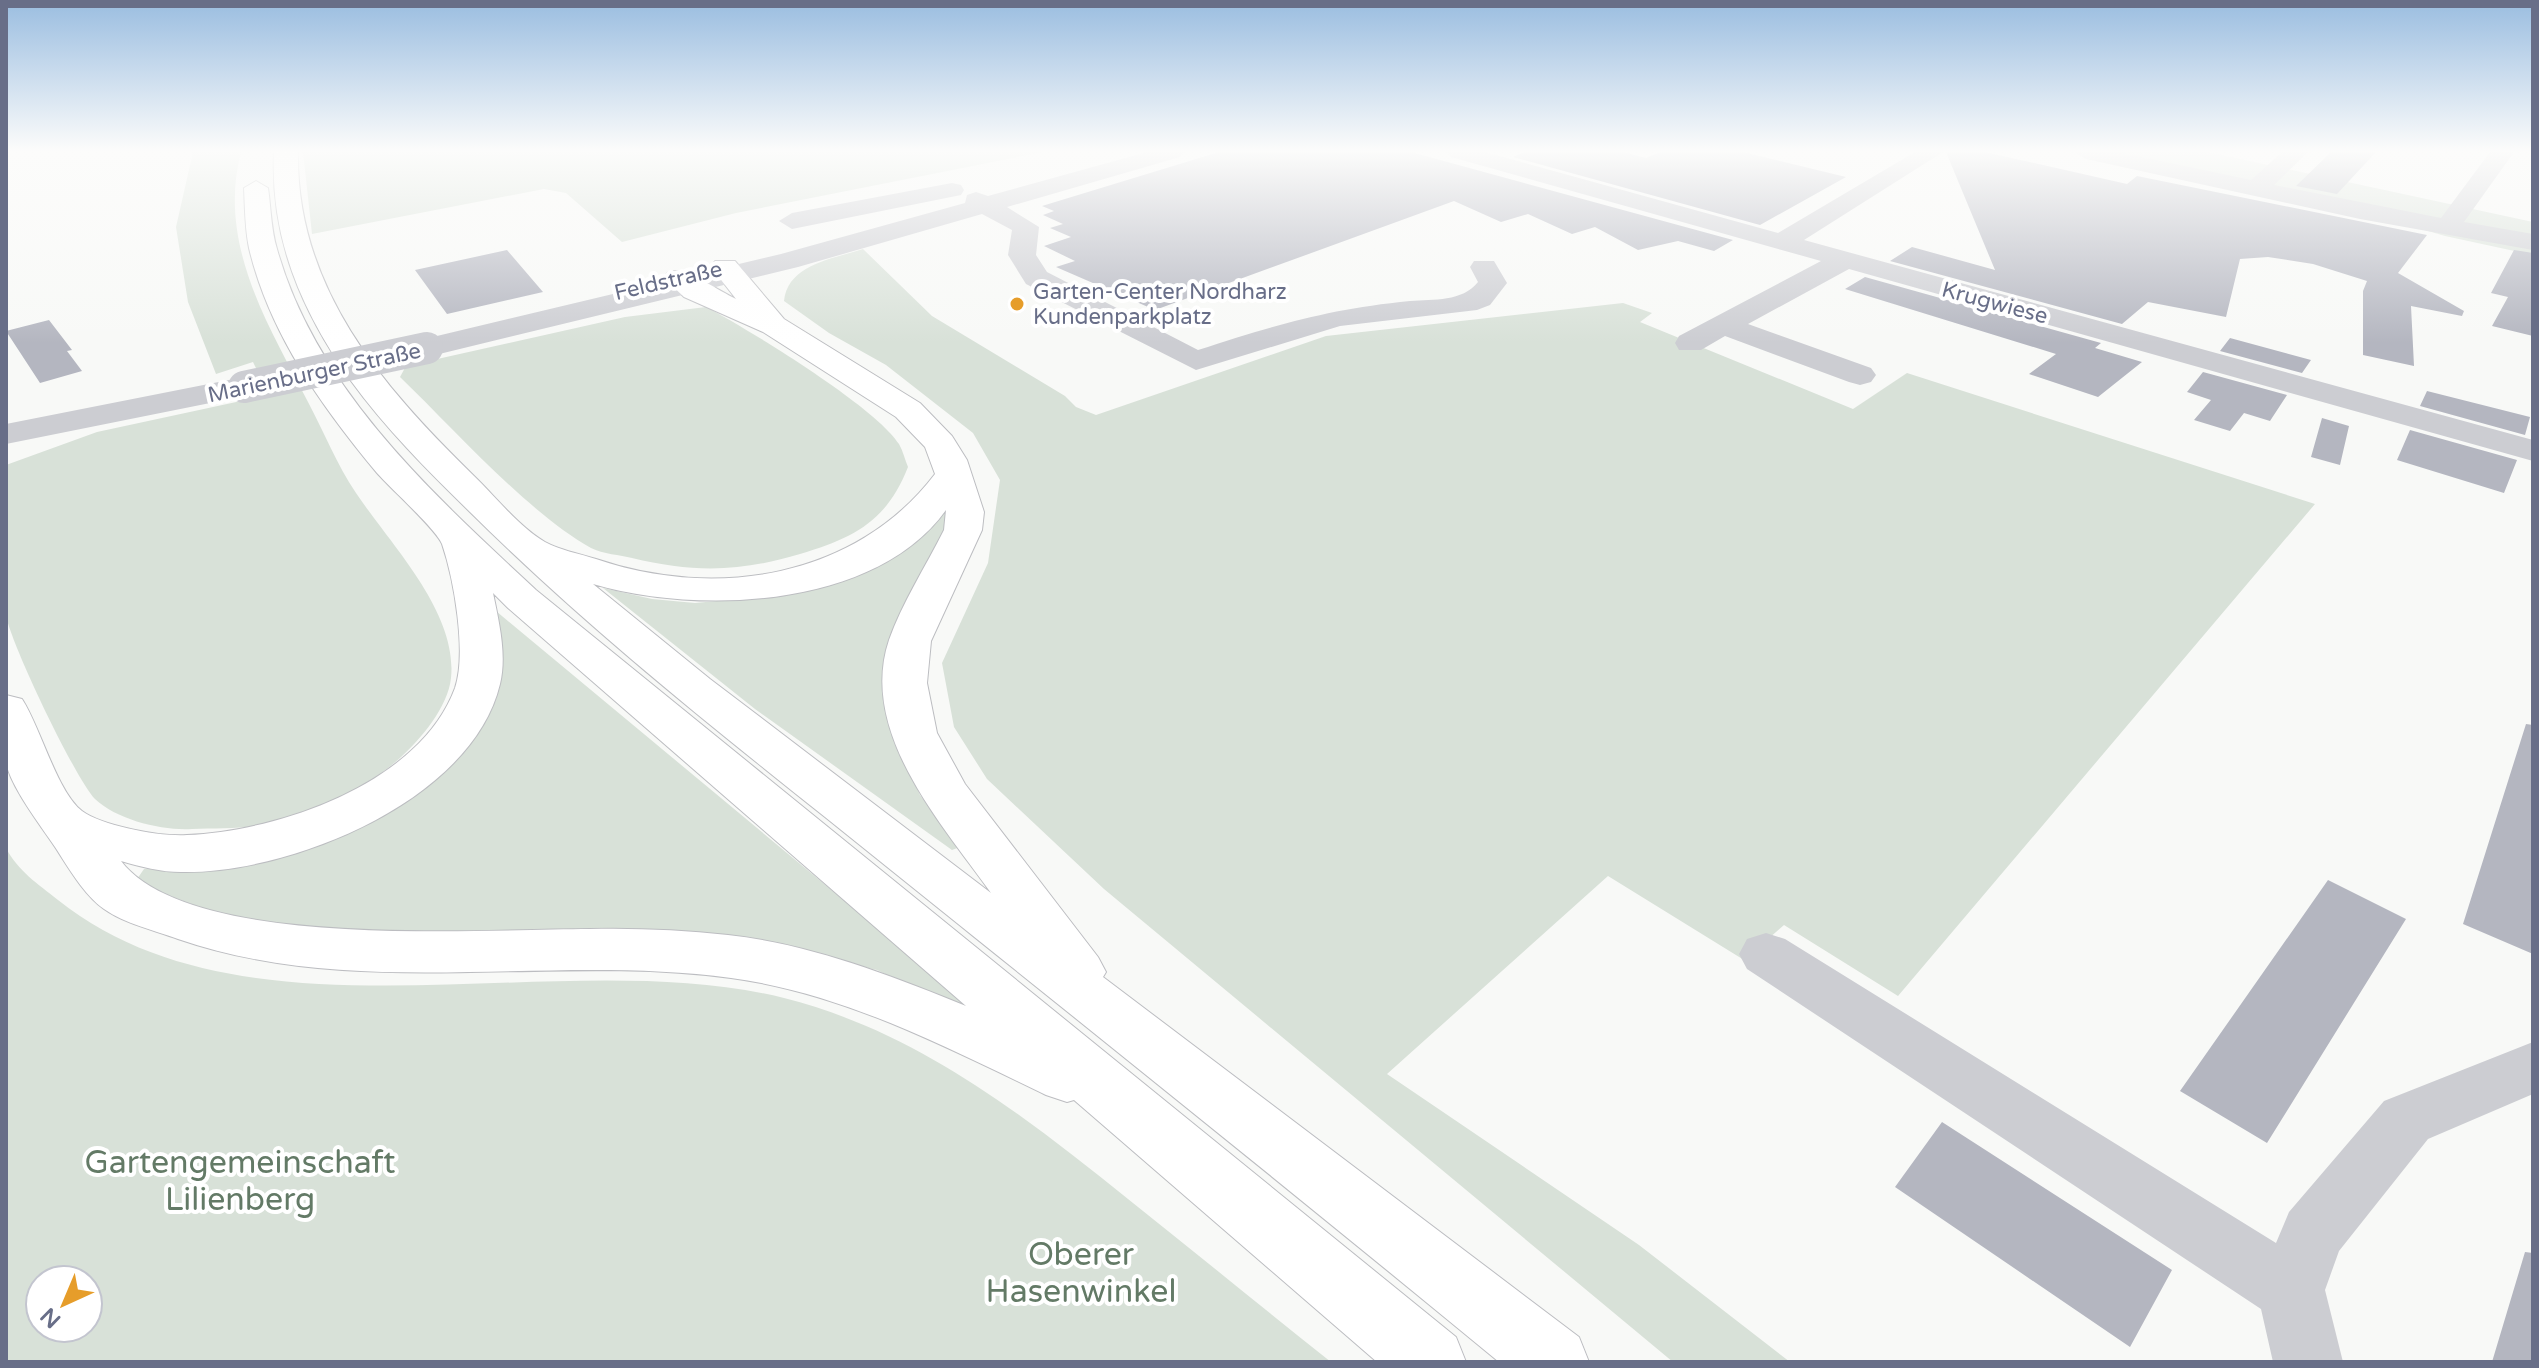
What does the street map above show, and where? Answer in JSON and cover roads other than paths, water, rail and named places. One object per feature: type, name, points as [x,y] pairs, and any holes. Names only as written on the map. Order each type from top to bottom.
[{"type":"highway","points":[[257,216],[265,260],[302,342],[331,392],[361,432],[460,541],[522,599],[1004,1004],[1109,1097],[1431,1362]]},
{"type":"highway","points":[[287,216],[308,281],[352,360],[397,417],[523,545],[775,753],[1347,1197],[1554,1362]]},
{"type":"highway","points":[[729,271],[774,326]]},
{"type":"highway","points":[[682,282],[774,326],[908,410],[940,443],[965,512],[963,530],[910,641],[905,683],[914,733],[946,793],[1107,1013]]},
{"type":"highway","points":[[523,545],[622,580],[660,588],[714,592],[774,585],[826,571],[886,543],[927,511],[952,476]]},
{"type":"highway","points":[[59,820],[122,846],[183,854],[249,848],[305,832],[367,803],[416,772],[454,733],[478,686],[476,624],[460,541]]},
{"type":"highway","points":[[6,709],[33,777],[59,820],[120,894],[196,927],[276,943],[366,950],[619,948],[732,957],[826,976],[934,1015],[1109,1097]]},
{"type":"street","points":[[792,221],[818,216]]},
{"type":"street","name":"Feldstraße","points":[[423,343],[729,271],[935,216]]},
{"type":"street","points":[[1008,216],[1026,227],[1022,255],[1036,278],[1196,361],[1304,325],[1340,317],[1467,304],[1489,291],[1493,283],[1484,267]]},
{"type":"street","name":"Krugwiese","points":[[1684,216],[2533,451]]},
{"type":"street","points":[[1780,243],[1825,216]]},
{"type":"street","points":[[2401,216],[2533,242]]},
{"type":"street","points":[[2449,225],[2456,216]]},
{"type":"street","points":[[1690,343],[1843,261]]},
{"type":"street","name":"Feldstraße","points":[[621,302],[682,282]]},
{"type":"street","name":"Marienburger Straße","points":[[6,434],[621,302]]},
{"type":"street","points":[[1723,325],[1860,375]]},
{"type":"street","name":"Marienburger Straße","points":[[6,421],[241,382]]},
{"type":"street","points":[[1766,954],[2291,1290]]},
{"type":"street","points":[[2308,1362],[2291,1290],[2312,1234],[2406,1120],[2533,1067]]},
{"type":"place","name":"Garten-Center Nordharz Kundenparkplatz","points":[[1017,304]]},
{"type":"park label","name":"Gartengemeinschaft Lilienberg","points":[[240,1180]]},
{"type":"park label","name":"Oberer Hasenwinkel","points":[[1081,1272]]}]
